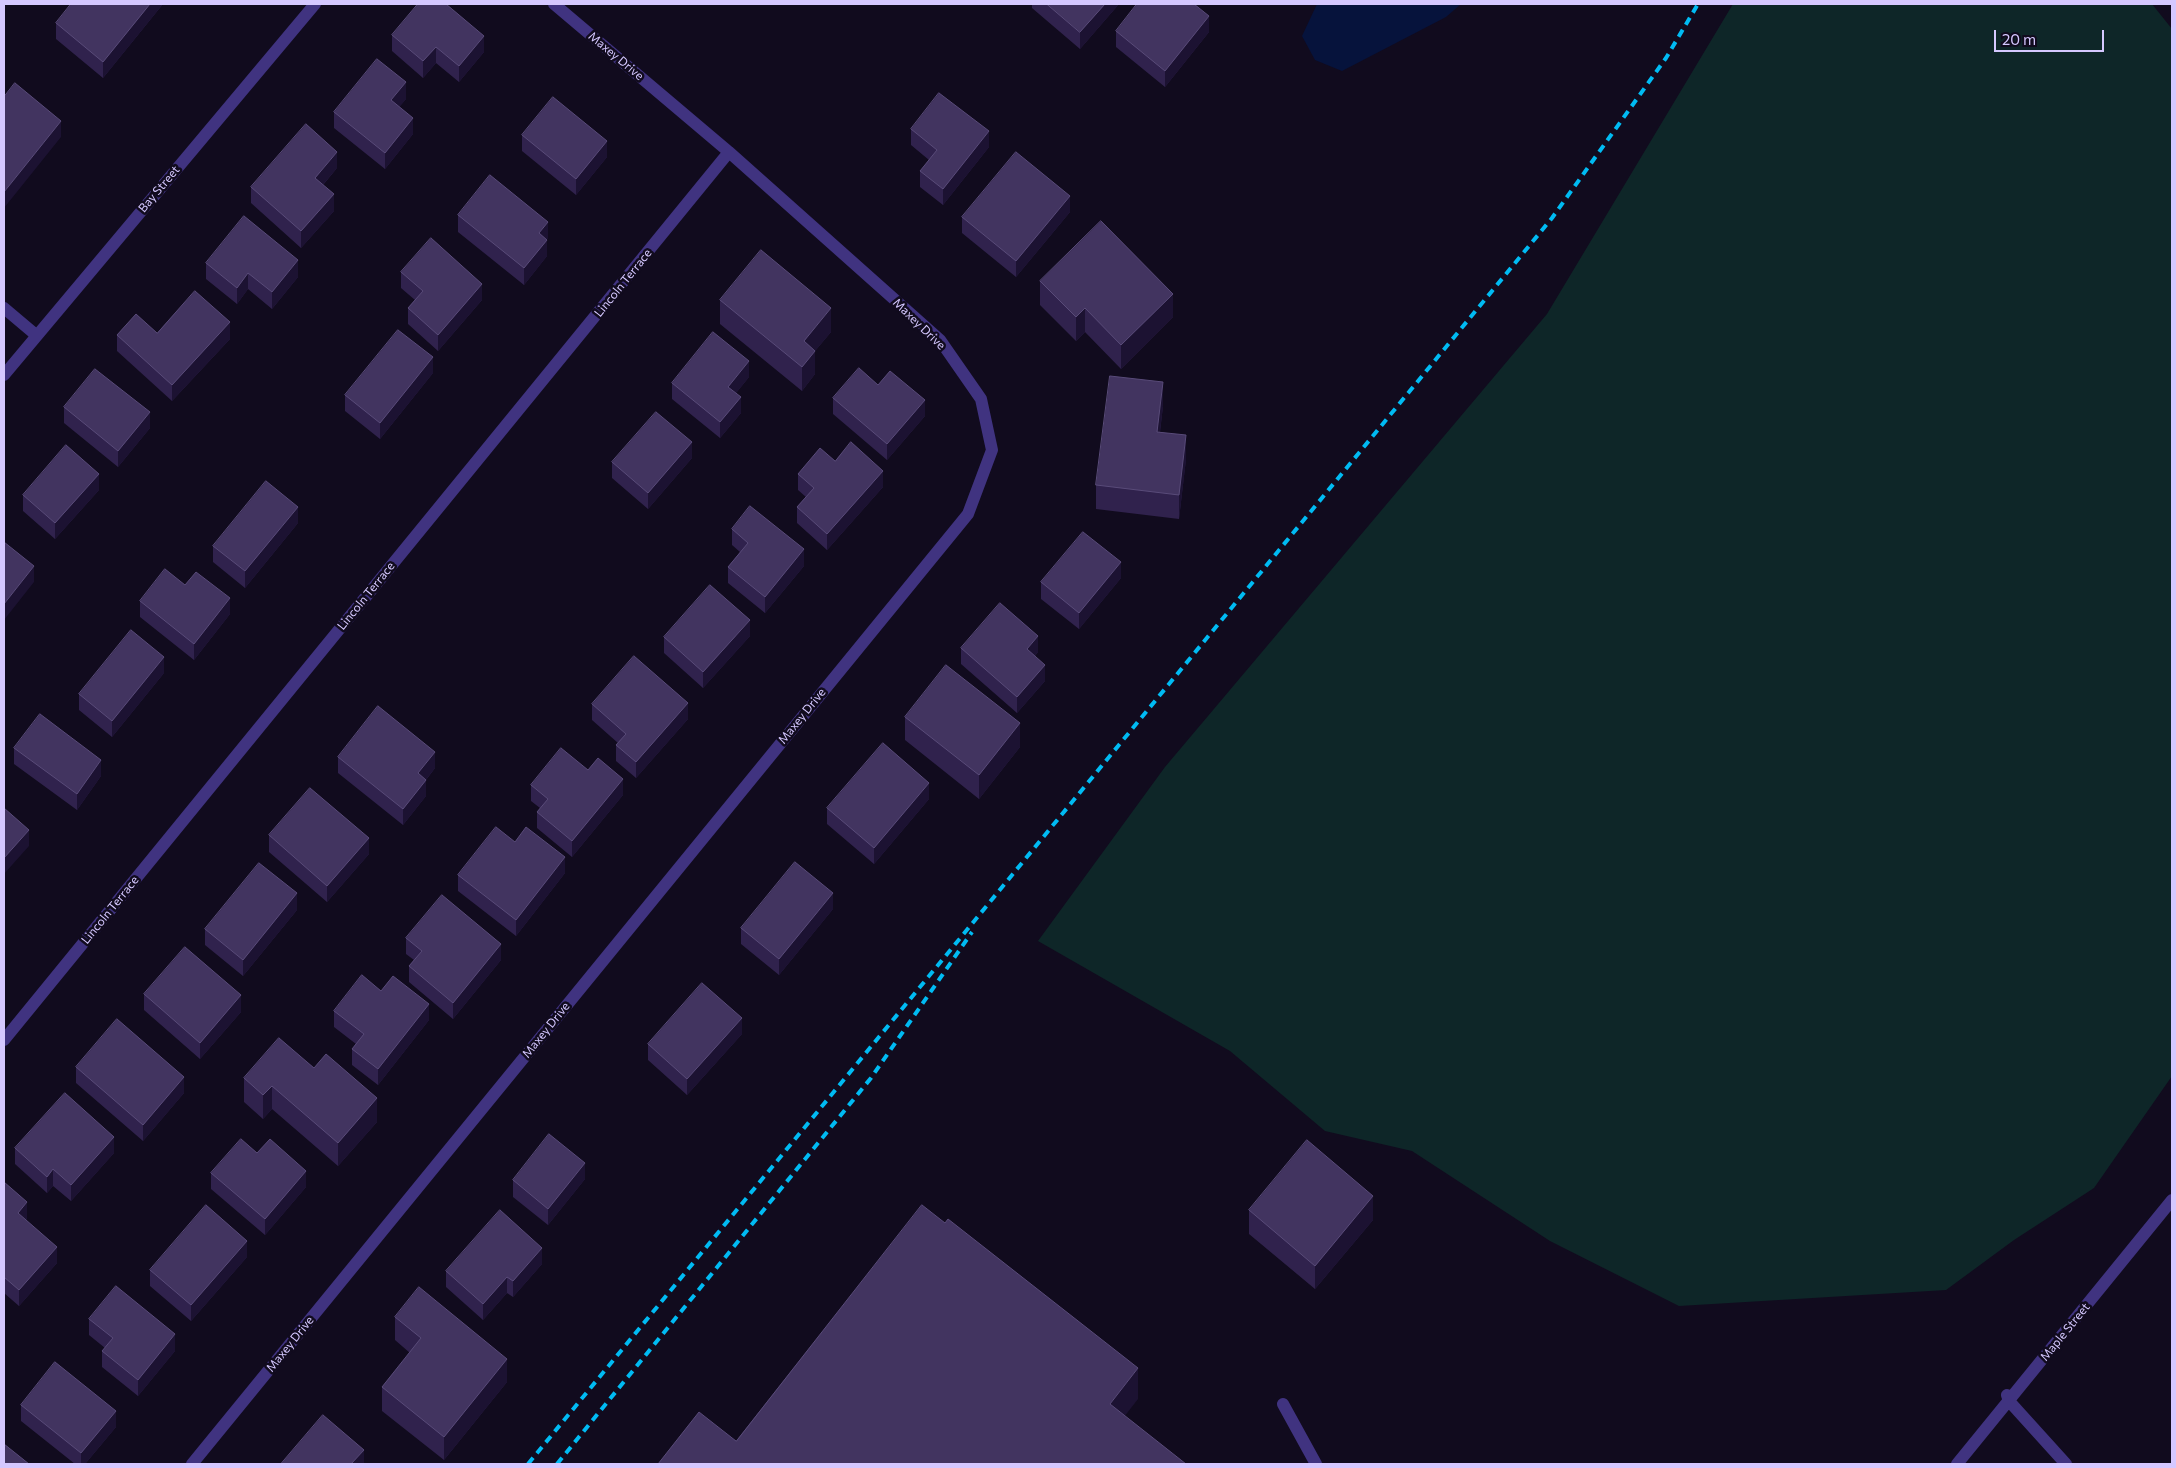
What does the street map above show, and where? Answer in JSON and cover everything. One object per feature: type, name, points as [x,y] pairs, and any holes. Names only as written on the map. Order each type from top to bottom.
[{"type":"street","name":"Bay Street","points":[[4,375],[315,4]]},
{"type":"street","name":"Maxey Drive","points":[[192,1464],[968,514],[992,450],[981,399],[940,340],[729,152],[554,4]]},
{"type":"street","name":"Lincoln Terrace","points":[[4,1040],[729,152]]},
{"type":"street","points":[[4,308],[36,336]]},
{"type":"street","name":"Maple Street","points":[[1958,1464],[2008,1398],[2172,1200]]},
{"type":"street","points":[[2008,1398],[2066,1464]]},
{"type":"street","points":[[1284,1404],[1316,1464]]},
{"type":"green space","points":[[1733,4],[2152,4],[2172,29],[2172,1076],[2094,1188],[2014,1240],[1946,1290],[1679,1306],[1550,1241],[1412,1151],[1325,1131],[1230,1051],[1038,941],[1165,767],[1547,314]]},
{"type":"water","points":[[1317,4],[1461,4],[1446,17],[1342,71],[1315,60],[1302,36]]},
{"type":"building","points":[[71,4],[150,4],[103,62],[56,23]]},
{"type":"building","points":[[418,4],[446,4],[484,36],[459,66],[436,47],[423,61],[392,35]]},
{"type":"building","points":[[1047,4],[1105,4],[1080,32]]},
{"type":"building","points":[[1137,4],[1194,4],[1209,16],[1165,71],[1116,31]]},
{"type":"building","points":[[377,59],[406,82],[391,100],[413,118],[385,153],[334,112]]},
{"type":"building","points":[[15,83],[61,121],[4,192],[4,97]]},
{"type":"building","points":[[939,93],[989,131],[943,189],[920,171],[937,150],[911,129]]},
{"type":"building","points":[[553,97],[607,141],[576,179],[522,135]]},
{"type":"building","points":[[306,124],[337,152],[315,178],[334,194],[301,231],[251,187]]},
{"type":"building","points":[[1016,152],[1070,196],[1016,261],[962,217]]},
{"type":"building","points":[[490,175],[548,222],[539,233],[547,240],[524,268],[458,215]]},
{"type":"building","points":[[244,216],[298,260],[272,292],[248,273],[237,288],[206,263]]},
{"type":"building","points":[[1101,221],[1173,294],[1121,345],[1085,308],[1076,317],[1040,281]]},
{"type":"building","points":[[431,238],[482,284],[438,335],[408,308],[423,291],[401,272]]},
{"type":"building","points":[[761,250],[831,308],[804,341],[815,351],[802,367],[720,300]]},
{"type":"building","points":[[195,291],[230,322],[172,385],[117,335],[136,314],[157,333]]},
{"type":"building","points":[[398,330],[433,357],[380,423],[345,395]]},
{"type":"building","points":[[713,332],[749,361],[728,387],[741,397],[720,422],[672,383]]},
{"type":"building","points":[[859,368],[878,385],[890,371],[925,400],[887,444],[833,398]]},
{"type":"building","points":[[95,369],[150,412],[118,451],[64,407]]},
{"type":"building","points":[[1110,376],[1163,382],[1157,432],[1186,435],[1179,495],[1096,485]]},
{"type":"building","points":[[656,412],[692,442],[648,493],[612,462]]},
{"type":"building","points":[[851,442],[883,471],[827,534],[797,507],[814,488],[798,474],[820,448],[835,461]]},
{"type":"building","points":[[66,445],[99,474],[55,523],[23,495]]},
{"type":"building","points":[[266,481],[298,507],[245,571],[213,546]]},
{"type":"building","points":[[750,506],[804,549],[765,597],[728,567],[748,543],[732,529]]},
{"type":"building","points":[[1083,532],[1121,562],[1079,613],[1041,582]]},
{"type":"building","points":[[4,542],[34,566],[4,604]]},
{"type":"building","points":[[165,569],[185,585],[196,572],[230,598],[194,644],[140,601]]},
{"type":"building","points":[[710,585],[750,620],[703,672],[664,637]]},
{"type":"building","points":[[1000,603],[1038,636],[1027,649],[1045,665],[1017,697],[961,648]]},
{"type":"building","points":[[131,630],[164,657],[112,721],[79,694]]},
{"type":"building","points":[[634,656],[688,703],[636,762],[616,745],[626,734],[592,704]]},
{"type":"building","points":[[946,665],[1020,723],[979,775],[905,717]]},
{"type":"building","points":[[378,706],[435,752],[418,773],[426,780],[403,809],[338,757]]},
{"type":"building","points":[[40,714],[101,760],[77,794],[14,748]]},
{"type":"building","points":[[883,743],[929,783],[874,848],[827,808]]},
{"type":"building","points":[[561,748],[588,770],[598,758],[623,779],[572,841],[537,812],[548,799],[531,785]]},
{"type":"building","points":[[310,788],[369,838],[327,886],[269,835]]},
{"type":"building","points":[[4,808],[29,830],[4,858]]},
{"type":"building","points":[[496,827],[515,842],[526,827],[565,857],[516,920],[458,875]]},
{"type":"building","points":[[795,862],[833,893],[779,959],[741,928]]},
{"type":"building","points":[[259,863],[297,893],[243,960],[205,929]]},
{"type":"building","points":[[442,895],[501,944],[453,1003],[409,966],[422,951],[406,938]]},
{"type":"building","points":[[185,947],[241,995],[200,1043],[144,994]]},
{"type":"building","points":[[362,975],[381,991],[393,976],[429,1004],[378,1069],[352,1049],[364,1034],[334,1011]]},
{"type":"building","points":[[702,983],[742,1018],[687,1079],[648,1044]]},
{"type":"building","points":[[117,1019],[184,1077],[143,1125],[76,1067]]},
{"type":"building","points":[[279,1038],[314,1068],[326,1054],[377,1098],[338,1143],[272,1086],[263,1095],[244,1078]]},
{"type":"building","points":[[65,1093],[114,1137],[71,1185],[53,1169],[47,1177],[15,1148]]},
{"type":"building","points":[[549,1134],[585,1163],[548,1209],[513,1180]]},
{"type":"building","points":[[241,1139],[257,1153],[270,1139],[306,1171],[265,1219],[211,1173]]},
{"type":"building","points":[[1307,1140],[1373,1196],[1315,1266],[1249,1210]]},
{"type":"building","points":[[4,1182],[27,1202],[18,1213],[57,1247],[19,1290],[4,1277]]},
{"type":"building","points":[[206,1205],[247,1241],[191,1305],[150,1270]]},
{"type":"building","points":[[922,1205],[945,1223],[948,1219],[1138,1368],[1110,1404],[1186,1464],[658,1464],[699,1412],[736,1441]]},
{"type":"building","points":[[500,1210],[542,1248],[513,1281],[507,1277],[483,1304],[446,1271]]},
{"type":"building","points":[[116,1286],[175,1334],[138,1380],[102,1351],[113,1338],[89,1319]]},
{"type":"building","points":[[419,1287],[507,1359],[444,1437],[382,1387],[421,1338],[395,1317]]},
{"type":"building","points":[[55,1362],[116,1411],[81,1453],[21,1405]]},
{"type":"building","points":[[323,1415],[364,1450],[351,1464],[281,1464]]},
{"type":"building","points":[[4,1444],[29,1464],[4,1464]]},
{"type":"railway","points":[[528,1464],[1552,218],[1666,58],[1698,4]]},
{"type":"railway","points":[[557,1464],[871,1078],[972,932]]}]
